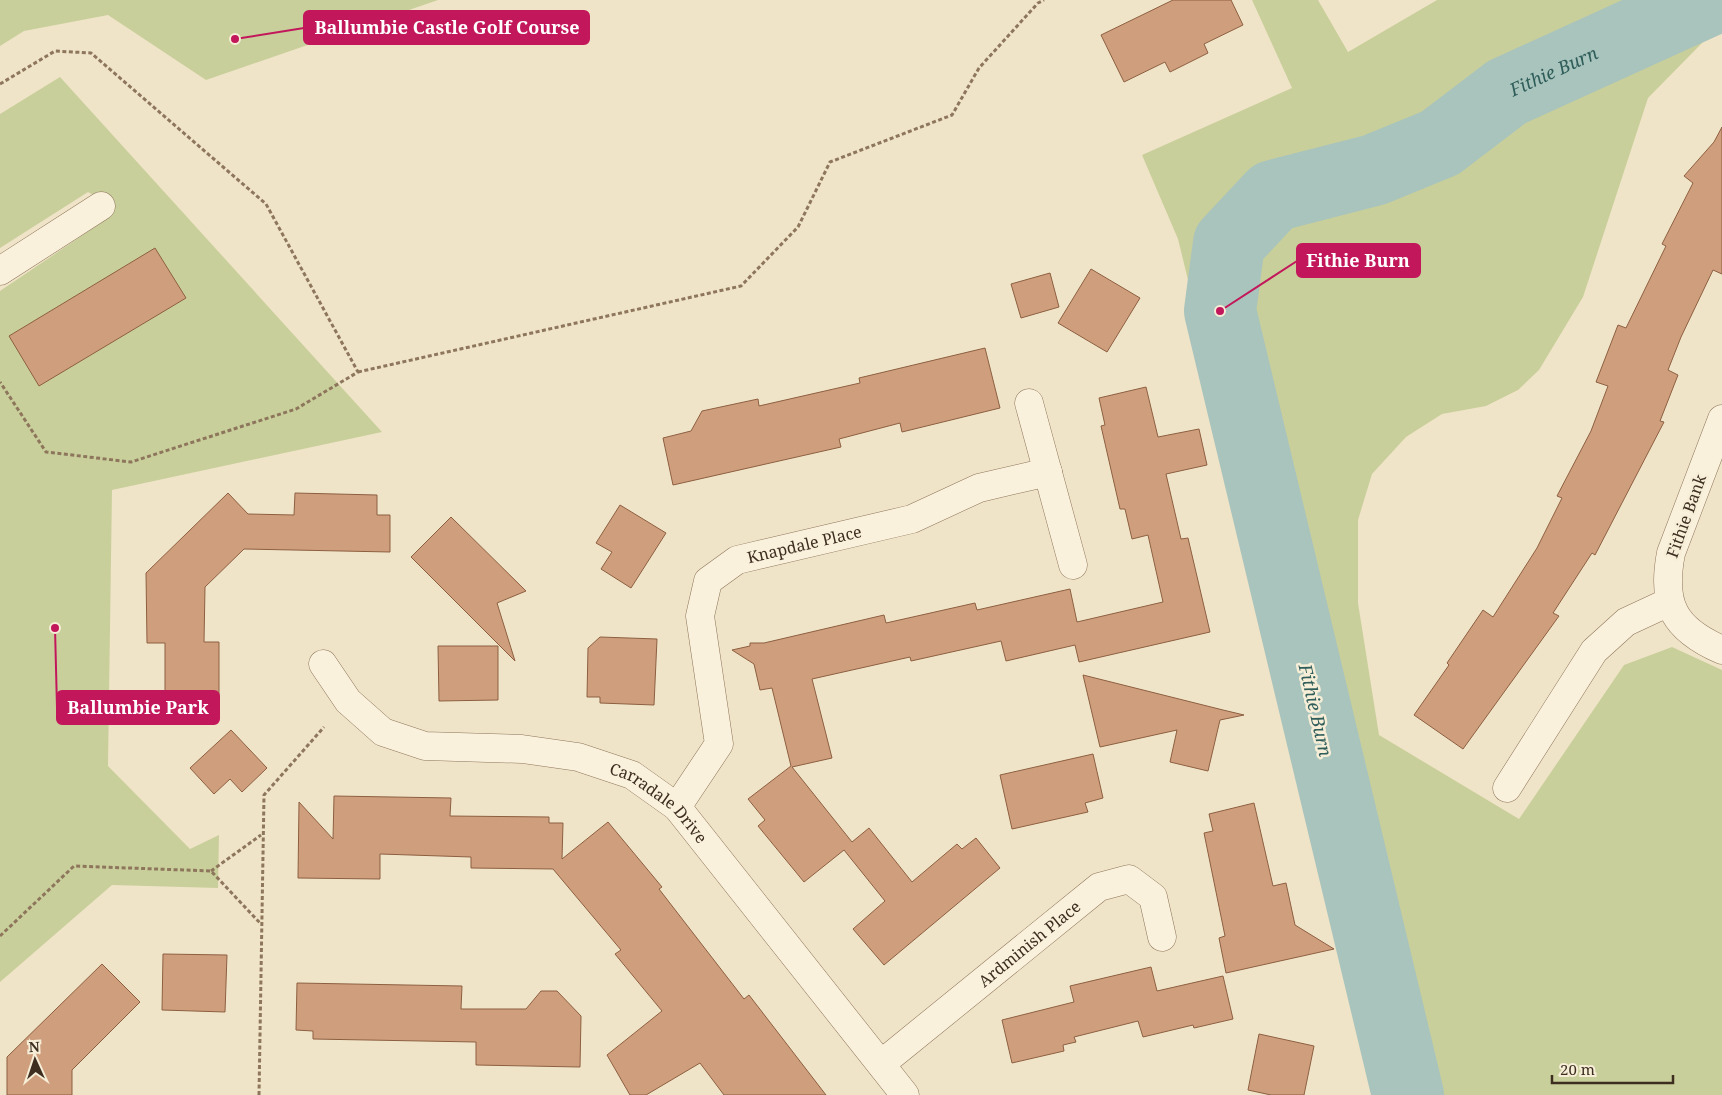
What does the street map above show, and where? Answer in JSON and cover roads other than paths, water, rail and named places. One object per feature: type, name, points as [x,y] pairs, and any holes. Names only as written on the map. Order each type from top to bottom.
[{"type":"street","points":[[0,271],[101,206]]},
{"type":"street","points":[[1029,402],[1073,565]]},
{"type":"street","name":"Fithie Bank","points":[[1722,419],[1670,553],[1666,576],[1669,602],[1681,624],[1700,640],[1722,650]]},
{"type":"street","name":"Knapdale Place","points":[[677,807],[719,744],[700,616],[708,581],[737,560],[912,519],[978,488],[1048,472]]},
{"type":"street","points":[[1508,788],[1594,651],[1626,622],[1669,602]]},
{"type":"street","name":"Carradale Drive","points":[[323,664],[348,701],[384,732],[425,746],[522,749],[578,757],[632,775],[677,807],[905,1095]]},
{"type":"street","name":"Ardminish Place","points":[[881,1064],[1099,887],[1129,879],[1153,897],[1162,936]]},
{"type":"waterway","name":"Fithie Burn","points":[[1408,1095],[1220,311],[1229,243],[1273,196],[1374,170],[1440,143],[1507,92],[1709,0]]},
{"type":"place","name":"Ballumbie Castle Golf Course","points":[[235,39]]},
{"type":"place","name":"Fithie Burn","points":[[1220,311]]},
{"type":"place","name":"Ballumbie Park","points":[[55,628]]}]
